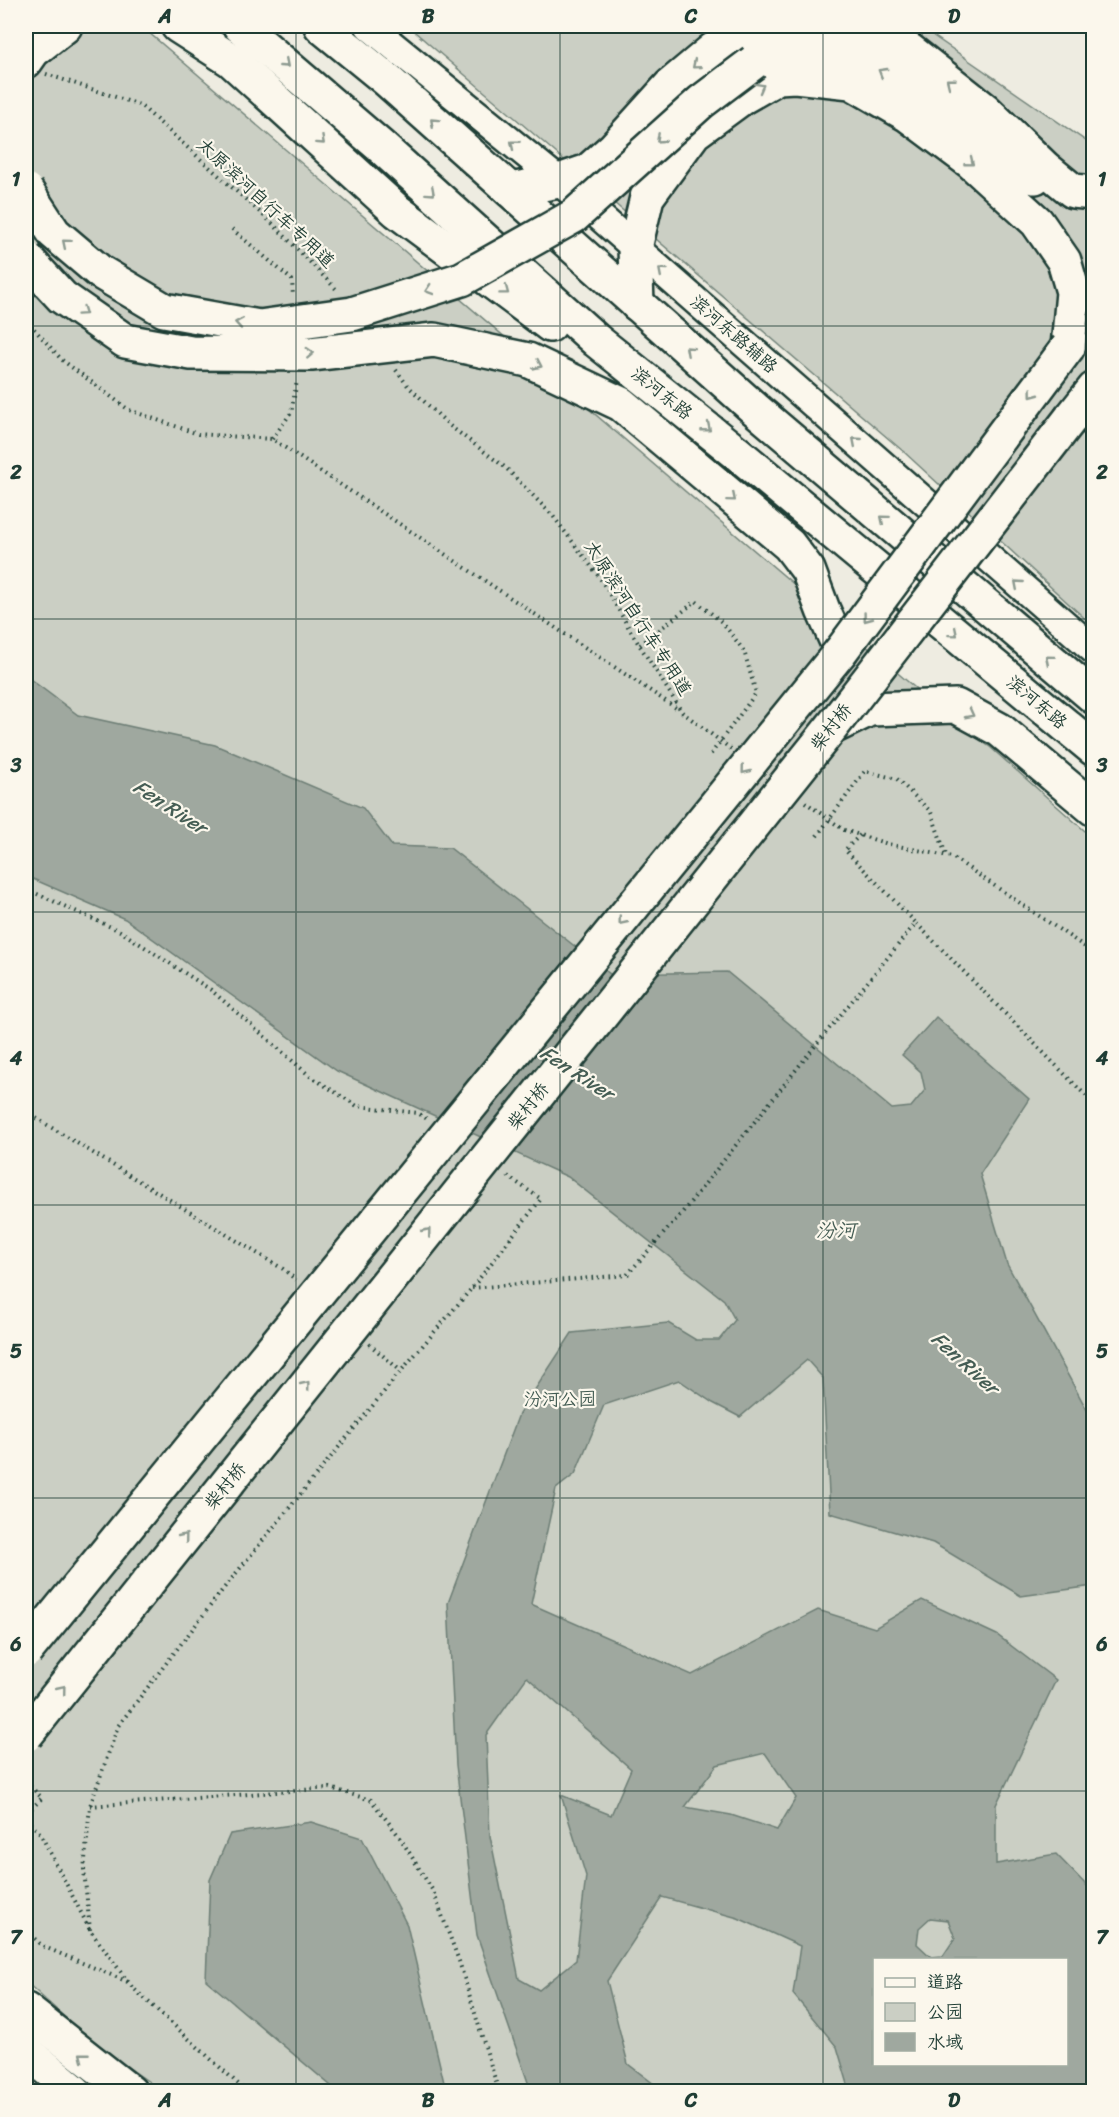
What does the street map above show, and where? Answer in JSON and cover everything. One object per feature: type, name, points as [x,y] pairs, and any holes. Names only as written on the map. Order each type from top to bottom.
[{"type":"main road","points":[[31,66],[33,51],[65,26]]},
{"type":"main road","points":[[178,26],[231,60],[398,211],[550,325],[637,373]]},
{"type":"main road","name":"滨河东路","points":[[240,26],[379,145],[597,341],[737,453],[1094,749]]},
{"type":"main road","points":[[321,26],[387,80],[754,409],[1094,697]]},
{"type":"main road","points":[[510,190],[559,181],[588,171],[614,148],[671,85],[714,49],[760,30],[831,26],[909,50],[985,110],[1045,168],[1083,192]]},
{"type":"main road","points":[[26,189],[54,233],[100,272],[164,310],[259,327],[352,315],[462,279],[574,216],[701,102],[754,62],[776,54],[828,51],[860,58],[892,77],[1026,174],[1083,192]]},
{"type":"main road","points":[[637,304],[635,248],[647,197],[694,133],[743,97],[778,77],[795,76],[851,82],[908,115],[971,162],[1037,222],[1064,261],[1073,292],[1068,347]]},
{"type":"main road","points":[[26,258],[62,297],[125,341],[191,353],[310,354],[434,340],[528,360],[621,404],[789,545],[808,570],[842,651]]},
{"type":"main road","points":[[26,1651],[842,651],[1094,313]]},
{"type":"main road","name":"柴村桥","points":[[26,1735],[1082,415],[1094,389]]},
{"type":"main road","points":[[831,728],[870,709],[956,706],[1000,730],[1094,809]]},
{"type":"main road","points":[[26,2010],[130,2091]]},
{"type":"main road","points":[[26,2051],[75,2091]]},
{"type":"street","name":"滨河东路辅路","points":[[369,26],[559,181],[1094,650]]},
{"type":"path","name":"太原滨河自行车专用道","points":[[31,66],[140,105],[274,225],[341,297]]},
{"type":"path","points":[[26,320],[62,360],[129,410],[198,434],[272,439],[682,712]]},
{"type":"path","name":"太原滨河自行车专用道","points":[[394,368],[408,386],[450,426],[506,468],[553,516],[600,578],[682,712],[733,750]]},
{"type":"path","points":[[640,645],[696,601],[723,623],[744,651],[756,693],[711,754]]},
{"type":"path","points":[[817,836],[865,771],[897,779],[931,812],[946,856]]},
{"type":"path","points":[[798,797],[844,830],[888,844],[952,857],[1094,953]]},
{"type":"path","points":[[860,835],[845,850],[1094,1104]]},
{"type":"path","points":[[26,889],[120,931],[211,990],[310,1076],[357,1106],[418,1113],[427,1120]]},
{"type":"path","points":[[472,1288],[627,1275],[655,1245],[916,923]]},
{"type":"path","points":[[26,1112],[283,1269],[301,1284]]},
{"type":"path","points":[[90,1929],[84,1870],[90,1806],[118,1726],[224,1588],[400,1371],[472,1288],[541,1199],[503,1173]]},
{"type":"path","points":[[364,1340],[400,1371]]},
{"type":"path","points":[[26,1782],[42,1798],[26,1814]]},
{"type":"path","points":[[90,1806],[330,1788],[371,1800],[399,1836],[433,1891],[459,1961],[499,2091]]},
{"type":"path","points":[[26,1819],[40,1833],[90,1929],[128,1982],[247,2091]]},
{"type":"path","points":[[26,1930],[42,1946],[128,1982]]},
{"type":"green space","name":"汾河公园","points":[[26,26],[141,26],[962,728],[990,747],[1093,838],[1093,2091],[162,2091],[92,2042],[26,1982]]},
{"type":"green space","points":[[408,26],[919,26],[1093,146],[1093,626],[904,452]]},
{"type":"water","name":"汾河","points":[[26,676],[78,715],[215,745],[363,808],[392,846],[450,848],[610,974],[727,972],[892,1109],[911,1107],[925,1090],[921,1072],[902,1055],[936,1017],[1029,1099],[980,1174],[1007,1264],[1093,1421],[1093,1586],[1021,1596],[933,1543],[830,1513],[823,1378],[807,1360],[740,1417],[713,1403],[679,1380],[604,1405],[575,1474],[556,1489],[531,1604],[692,1675],[818,1610],[875,1628],[922,1600],[997,1635],[1056,1680],[996,1805],[996,1864],[1056,1854],[1093,1892],[1093,2091],[850,2091],[837,2047],[793,1994],[800,1946],[738,1918],[662,1897],[607,1981],[628,2064],[663,2091],[531,2091],[477,1935],[456,1765],[448,1603],[519,1414],[572,1333],[668,1323],[696,1340],[719,1340],[735,1320],[724,1300],[568,1177],[337,1071],[125,919],[26,876]],"holes":[[[527,1677],[631,1769],[611,1815],[561,1795],[586,1876],[576,1960],[539,1990],[519,1979],[490,1836],[486,1735]],[[765,1753],[796,1798],[777,1830],[731,1815],[685,1807],[717,1765]],[[930,1918],[948,1920],[955,1938],[943,1956],[931,1957],[917,1944],[919,1928]]]},
{"type":"water","points":[[311,1822],[362,1838],[407,1925],[446,2091],[337,2091],[206,1980],[210,1880],[230,1834]]},
{"type":"water label","name":"Fen River","points":[[170,807]]},
{"type":"water label","name":"Fen River","points":[[577,1073]]},
{"type":"water label","name":"Fen River","points":[[965,1363]]}]
